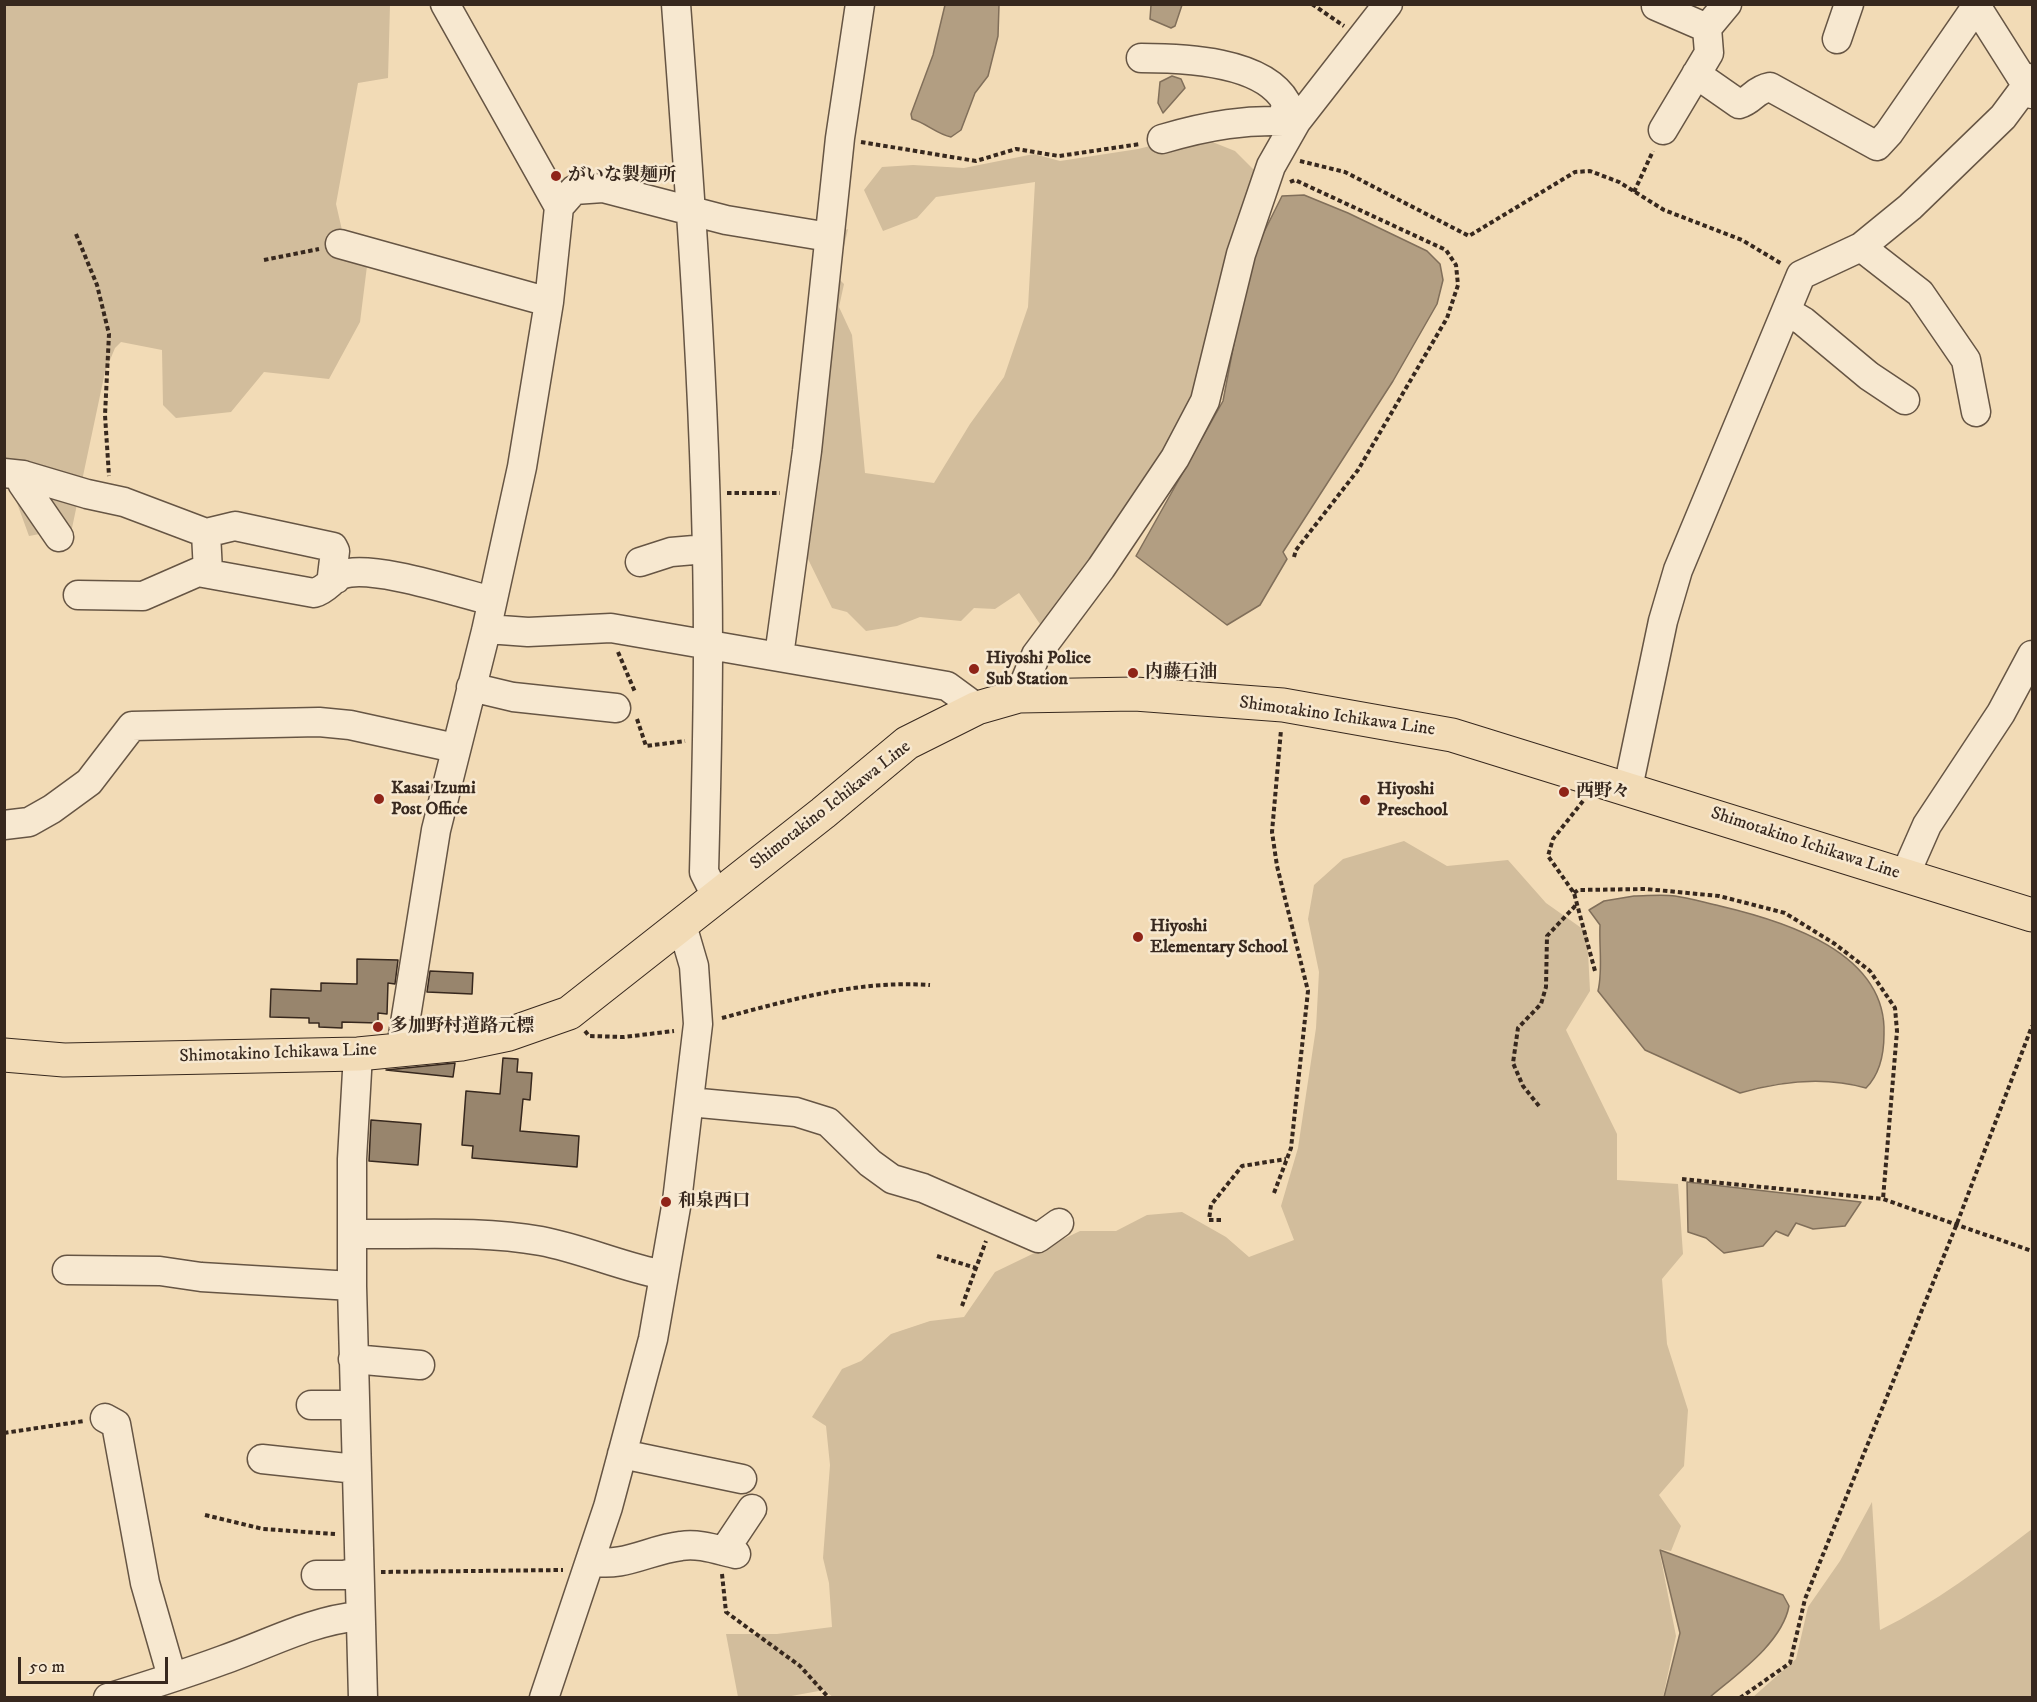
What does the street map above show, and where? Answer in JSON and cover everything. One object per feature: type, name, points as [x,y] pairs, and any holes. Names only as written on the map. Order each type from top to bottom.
[{"type":"main road","name":"Shimotakino Ichikawa Line","points":[[4,1054],[64,1060],[358,1054],[460,1044],[509,1034],[570,1012],[824,813],[908,743],[977,708],[1019,696],[1135,694],[1283,705],[1452,735],[2032,915]]},
{"type":"street","points":[[401,1048],[420,915],[455,748],[487,629],[522,468],[549,303],[559,207],[445,4]]},
{"type":"street","points":[[676,4],[691,210],[705,493],[708,646],[705,872],[716,896]]},
{"type":"street","points":[[779,656],[801,493],[840,138],[860,4]]},
{"type":"street","points":[[1019,696],[1036,655],[1101,568],[1175,458],[1205,400],[1241,254],[1270,166],[1279,152],[1289,121],[1362,38],[1388,4]]},
{"type":"street","points":[[1663,130],[1709,53],[1707,28],[1727,4]]},
{"type":"street","points":[[1837,39],[1849,4]]},
{"type":"street","points":[[1656,6],[1707,28]]},
{"type":"street","points":[[1628,788],[1663,621],[1678,570],[1801,274],[1861,247],[1950,170],[2031,86],[1976,6],[1889,133],[1877,146],[1770,87],[1758,89],[1746,102],[1739,104],[1696,74]]},
{"type":"street","points":[[1142,58],[1193,58],[1242,71],[1279,89],[1286,102],[1289,121]]},
{"type":"street","points":[[1161,139],[1210,125],[1289,121]]},
{"type":"street","points":[[559,207],[574,190],[603,188],[726,220],[829,237]]},
{"type":"street","points":[[340,244],[549,303]]},
{"type":"street","points":[[1861,247],[1920,293],[1966,360],[1976,412]]},
{"type":"street","points":[[1786,310],[1803,321],[1869,376],[1905,400]]},
{"type":"street","points":[[14,474],[112,500],[206,533],[235,526],[333,547],[335,551],[332,576],[336,579]]},
{"type":"street","points":[[14,474],[59,537]]},
{"type":"street","points":[[206,533],[208,572]]},
{"type":"street","points":[[640,562],[671,552],[706,549]]},
{"type":"street","points":[[78,595],[143,596],[198,572],[208,572],[304,593],[322,591],[342,574],[371,572],[492,601]]},
{"type":"street","points":[[487,629],[528,632],[609,629],[779,656],[947,686],[977,708]]},
{"type":"street","points":[[1905,876],[1928,825],[2001,713],[2032,655]]},
{"type":"street","points":[[471,687],[513,696],[629,705]]},
{"type":"street","points":[[4,825],[29,822],[52,809],[89,782],[132,726],[319,722],[350,725],[455,748]]},
{"type":"street","points":[[544,1698],[589,1566],[653,1339],[689,1102],[698,1024],[694,966],[682,925]]},
{"type":"street","points":[[358,1054],[352,1159],[354,1234],[352,1359],[363,1698]]},
{"type":"street","points":[[689,1102],[796,1112],[828,1122],[870,1163],[891,1179],[923,1188],[1038,1238],[1059,1223]]},
{"type":"street","points":[[354,1234],[509,1236],[569,1247],[638,1270],[664,1275]]},
{"type":"street","points":[[67,1270],[160,1271],[201,1277],[352,1286]]},
{"type":"street","points":[[352,1359],[420,1365]]},
{"type":"street","points":[[311,1404],[354,1405]]},
{"type":"street","points":[[105,1418],[116,1425],[145,1583],[170,1670],[174,1676]]},
{"type":"street","points":[[622,1454],[742,1479]]},
{"type":"street","points":[[262,1459],[356,1468]]},
{"type":"street","points":[[589,1566],[616,1564],[668,1548],[694,1545],[730,1553],[752,1509]]},
{"type":"street","points":[[316,1575],[344,1575],[358,1572]]},
{"type":"street","points":[[108,1698],[322,1622],[359,1617]]},
{"type":"path","points":[[1312,4],[1362,38]]},
{"type":"path","points":[[1634,192],[1663,130]]},
{"type":"path","points":[[840,138],[976,161],[1016,149],[1059,156],[1109,150],[1161,139]]},
{"type":"path","points":[[1279,152],[1298,160],[1345,172],[1469,236],[1575,172],[1590,171],[1665,210],[1742,240],[1801,274]]},
{"type":"path","points":[[1288,183],[1295,180],[1446,250],[1456,265],[1458,285],[1447,318],[1358,470],[1296,550],[1294,557]]},
{"type":"path","points":[[76,234],[97,285],[109,334],[105,415],[112,500]]},
{"type":"path","points":[[264,260],[340,244]]},
{"type":"path","points":[[705,493],[801,493]]},
{"type":"path","points":[[609,629],[629,705],[646,746],[706,738]]},
{"type":"path","points":[[1274,1193],[1291,1148],[1308,991],[1276,866],[1272,832],[1283,705]]},
{"type":"path","points":[[1593,779],[1589,792],[1553,839],[1548,856],[1574,893],[1595,971]]},
{"type":"path","points":[[1574,893],[1578,890],[1646,889],[1719,896],[1785,913],[1835,944],[1870,971],[1895,1008],[1897,1031],[1883,1199]]},
{"type":"path","points":[[1539,1106],[1523,1086],[1513,1063],[1518,1028],[1541,1004],[1547,936],[1577,904]]},
{"type":"path","points":[[570,1012],[589,1036],[624,1037],[673,1031],[828,991],[896,983],[930,986]]},
{"type":"path","points":[[1740,1698],[1790,1663],[1805,1599],[1956,1226],[2032,1026]]},
{"type":"path","points":[[1221,1220],[1209,1220],[1211,1205],[1242,1166],[1287,1159]]},
{"type":"path","points":[[1682,1179],[1883,1199],[2032,1251]]},
{"type":"path","points":[[962,1306],[994,1218]]},
{"type":"path","points":[[937,1256],[976,1268]]},
{"type":"path","points":[[4,1433],[105,1418]]},
{"type":"path","points":[[205,1515],[263,1529],[357,1536]]},
{"type":"path","points":[[730,1553],[723,1595],[726,1612],[800,1666],[829,1698]]},
{"type":"path","points":[[358,1572],[589,1566]]},
{"type":"shaded area","points":[[5,5],[390,5],[388,78],[358,83],[336,204],[345,243],[368,258],[360,322],[329,379],[264,372],[231,412],[176,418],[163,405],[162,350],[121,342],[115,348],[105,372],[72,528],[29,536],[5,470]]},
{"type":"shaded area","points":[[945,5],[999,5],[998,36],[988,76],[975,93],[961,130],[951,137],[912,119],[911,114],[933,55]]},
{"type":"shaded area","points":[[1151,5],[1182,5],[1175,26],[1171,28],[1150,19]]},
{"type":"shaded area","points":[[1172,76],[1181,79],[1185,88],[1163,113],[1158,103],[1160,82]]},
{"type":"shaded area","points":[[1195,135],[1235,151],[1256,172],[1189,408],[1174,443],[1044,630],[1019,593],[995,609],[974,608],[961,621],[920,617],[897,626],[866,631],[847,612],[832,608],[807,557],[807,492],[834,234],[848,229],[837,277],[844,284],[839,307],[852,335],[865,473],[934,483],[970,424],[1004,377],[1028,307],[1035,182],[936,197],[917,218],[883,231],[864,190],[882,167],[913,165],[964,168],[1034,154],[1060,161],[1138,149]]},
{"type":"shaded area","points":[[1304,195],[1348,213],[1427,251],[1440,264],[1443,280],[1437,304],[1393,381],[1283,552],[1287,559],[1260,605],[1227,625],[1136,556],[1223,401],[1247,275],[1257,246],[1282,196]]},
{"type":"shaded area","points":[[1404,841],[1447,866],[1508,860],[1546,903],[1587,932],[1590,991],[1566,1030],[1617,1134],[1617,1180],[1678,1184],[1683,1254],[1662,1279],[1667,1344],[1688,1410],[1684,1466],[1659,1495],[1681,1526],[1671,1551],[1659,1549],[1676,1636],[1663,1697],[834,1698],[824,1690],[786,1697],[738,1697],[726,1634],[777,1634],[832,1627],[829,1583],[823,1558],[830,1465],[826,1426],[812,1417],[842,1369],[861,1361],[891,1334],[930,1321],[964,1317],[995,1272],[1080,1231],[1116,1231],[1147,1215],[1182,1212],[1226,1237],[1249,1257],[1294,1240],[1281,1206],[1298,1148],[1316,1028],[1319,972],[1308,919],[1314,885],[1343,859]]},
{"type":"shaded area","points":[[1634,896],[1675,896],[1746,912],[1801,931],[1850,961],[1869,982],[1880,1006],[1884,1034],[1883,1049],[1878,1070],[1871,1082],[1866,1088],[1834,1082],[1787,1083],[1740,1093],[1645,1050],[1598,991],[1601,967],[1600,925],[1589,910],[1604,901]]},
{"type":"shaded area","points":[[1687,1182],[1861,1202],[1845,1226],[1813,1229],[1796,1223],[1788,1236],[1776,1231],[1763,1246],[1724,1253],[1706,1238],[1688,1232]]},
{"type":"shaded area","points":[[1872,1502],[1880,1630],[1940,1596],[2032,1529],[2032,1697],[1753,1697],[1796,1659],[1808,1607],[1840,1561]]},
{"type":"shaded area","points":[[1660,1550],[1783,1595],[1789,1606],[1778,1633],[1768,1645],[1710,1697],[1664,1697],[1680,1633]]},
{"type":"building","points":[[357,959],[398,960],[395,984],[388,983],[387,1014],[378,1013],[378,1023],[342,1022],[342,1028],[319,1027],[319,1023],[309,1023],[309,1018],[270,1017],[271,989],[321,991],[321,983],[357,984]]},
{"type":"building","points":[[430,971],[473,973],[472,994],[427,992]]},
{"type":"building","points":[[503,1058],[518,1059],[517,1072],[532,1073],[530,1100],[523,1099],[520,1131],[579,1136],[577,1167],[472,1158],[473,1146],[462,1145],[466,1091],[500,1094]]},
{"type":"building","points":[[455,1063],[453,1077],[386,1070]]},
{"type":"building","points":[[371,1120],[421,1124],[418,1165],[369,1161]]},
{"type":"place","name":"がいな製麺所","points":[[556,176]]},
{"type":"place","name":"Hiyoshi Police Sub Station","points":[[974,669]]},
{"type":"place","name":"内藤石油","points":[[1133,673]]},
{"type":"place","name":"西野々","points":[[1564,792]]},
{"type":"place","name":"Kasai Izumi Post Office","points":[[379,799]]},
{"type":"place","name":"Hiyoshi Preschool","points":[[1365,800]]},
{"type":"place","name":"Hiyoshi Elementary School","points":[[1138,937]]},
{"type":"place","name":"多加野村道路元標","points":[[378,1027]]},
{"type":"place","name":"和泉西口","points":[[666,1202]]}]
